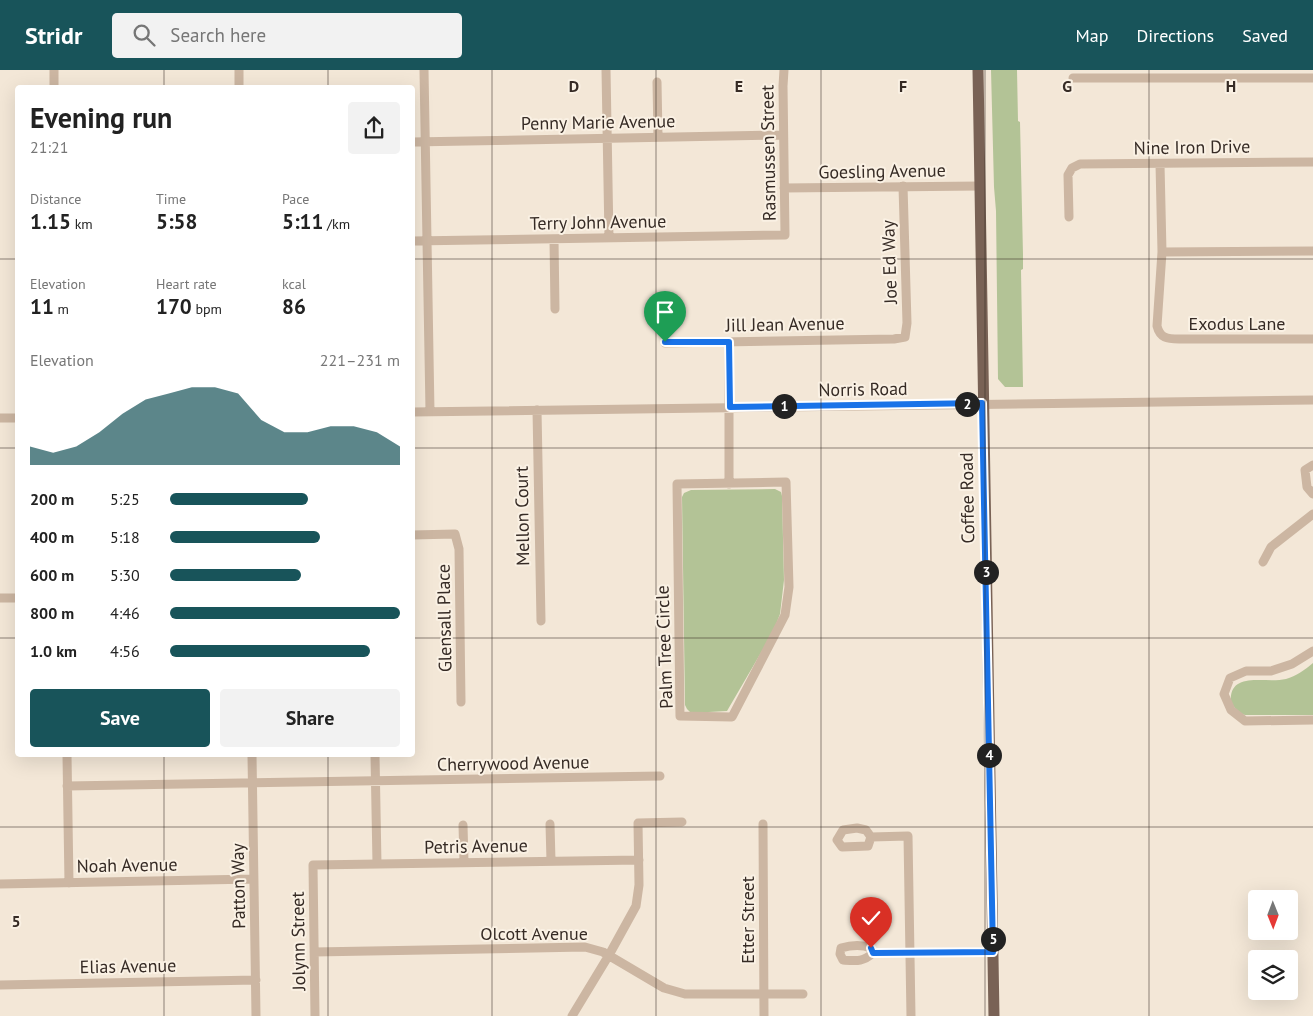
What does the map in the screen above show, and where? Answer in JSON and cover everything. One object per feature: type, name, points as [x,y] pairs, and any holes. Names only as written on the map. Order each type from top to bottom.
[{"type":"main road","name":"Coffee Road","points":[[978,70],[982,403],[994,1016]]},
{"type":"street","points":[[54,70],[54,85]]},
{"type":"street","points":[[239,70],[239,85]]},
{"type":"street","points":[[424,70],[430,412]]},
{"type":"street","points":[[606,70],[609,238]]},
{"type":"street","name":"Rasmussen Street","points":[[784,70],[785,235]]},
{"type":"street","points":[[1073,78],[1193,73],[1313,78]]},
{"type":"street","points":[[657,82],[658,137]]},
{"type":"street","name":"Penny Marie Avenue","points":[[415,142],[784,135]]},
{"type":"street","name":"Nine Iron Drive","points":[[1069,217],[1068,175],[1072,168],[1080,164],[1313,162]]},
{"type":"street","points":[[1160,164],[1162,252],[1313,250]]},
{"type":"street","name":"Joe Ed Way","points":[[904,186],[907,324],[905,337]]},
{"type":"street","name":"Goesling Avenue","points":[[784,188],[980,186]]},
{"type":"street","name":"Terry John Avenue","points":[[415,241],[785,235]]},
{"type":"street","points":[[554,239],[555,309]]},
{"type":"street","name":"Exodus Lane","points":[[1162,252],[1157,326],[1159,333],[1166,339],[1313,340]]},
{"type":"street","name":"Jill Jean Avenue","points":[[665,342],[894,339],[905,337]]},
{"type":"street","points":[[729,342],[729,484]]},
{"type":"street","name":"Norris Road","points":[[415,412],[1313,400]]},
{"type":"street","name":"Mellon Court","points":[[537,410],[541,621]]},
{"type":"street","points":[[0,418],[15,418]]},
{"type":"street","points":[[1313,464],[1305,470],[1307,487],[1313,494]]},
{"type":"street","name":"Palm Tree Circle","points":[[786,482],[788,602],[785,615],[774,638],[732,717],[680,716],[677,484],[729,484],[786,482]]},
{"type":"street","points":[[1263,562],[1272,547],[1313,514]]},
{"type":"street","name":"Glensall Place","points":[[415,536],[455,534],[459,549],[461,702]]},
{"type":"street","points":[[0,598],[15,598]]},
{"type":"street","points":[[1313,651],[1292,664],[1271,671],[1246,671],[1230,678],[1224,694],[1231,710],[1245,721],[1313,720]]},
{"type":"street","points":[[67,757],[69,883]]},
{"type":"street","name":"Patton Way","points":[[252,757],[256,1016]]},
{"type":"street","points":[[375,757],[377,864]]},
{"type":"street","name":"Cherrywood Avenue","points":[[67,786],[660,776]]},
{"type":"street","points":[[572,1016],[636,906],[639,885],[638,822],[682,822]]},
{"type":"street","points":[[550,824],[551,861]]},
{"type":"street","name":"Etter Street","points":[[764,824],[764,1016]]},
{"type":"street","points":[[463,825],[464,862]]},
{"type":"street","points":[[870,837],[908,836],[911,1016]]},
{"type":"street","name":"Petris Avenue","points":[[313,865],[639,860]]},
{"type":"street","name":"Jolynn Street","points":[[313,865],[315,1016]]},
{"type":"street","name":"Noah Avenue","points":[[0,884],[254,879]]},
{"type":"street","name":"Olcott Avenue","points":[[314,952],[585,947],[609,955],[664,988],[675,992],[695,995],[803,994]]},
{"type":"street","points":[[873,953],[993,952]]},
{"type":"street","name":"Elias Avenue","points":[[0,985],[256,980]]},
{"type":"green space","points":[[991,70],[1017,70],[1023,255],[1023,269],[1021,270],[1023,387],[1005,387],[998,379],[996,211]]},
{"type":"green space","points":[[775,489],[781,492],[782,496],[784,580],[780,614],[773,632],[727,711],[691,713],[685,705],[682,497],[684,493],[691,490]]},
{"type":"green space","points":[[1313,663],[1313,715],[1245,715],[1239,713],[1231,703],[1232,693],[1236,686],[1242,682],[1286,679],[1300,673]]},
{"type":"route","points":[[665,342],[729,342],[730,407],[982,403],[993,952],[873,953],[871,948]]}]
